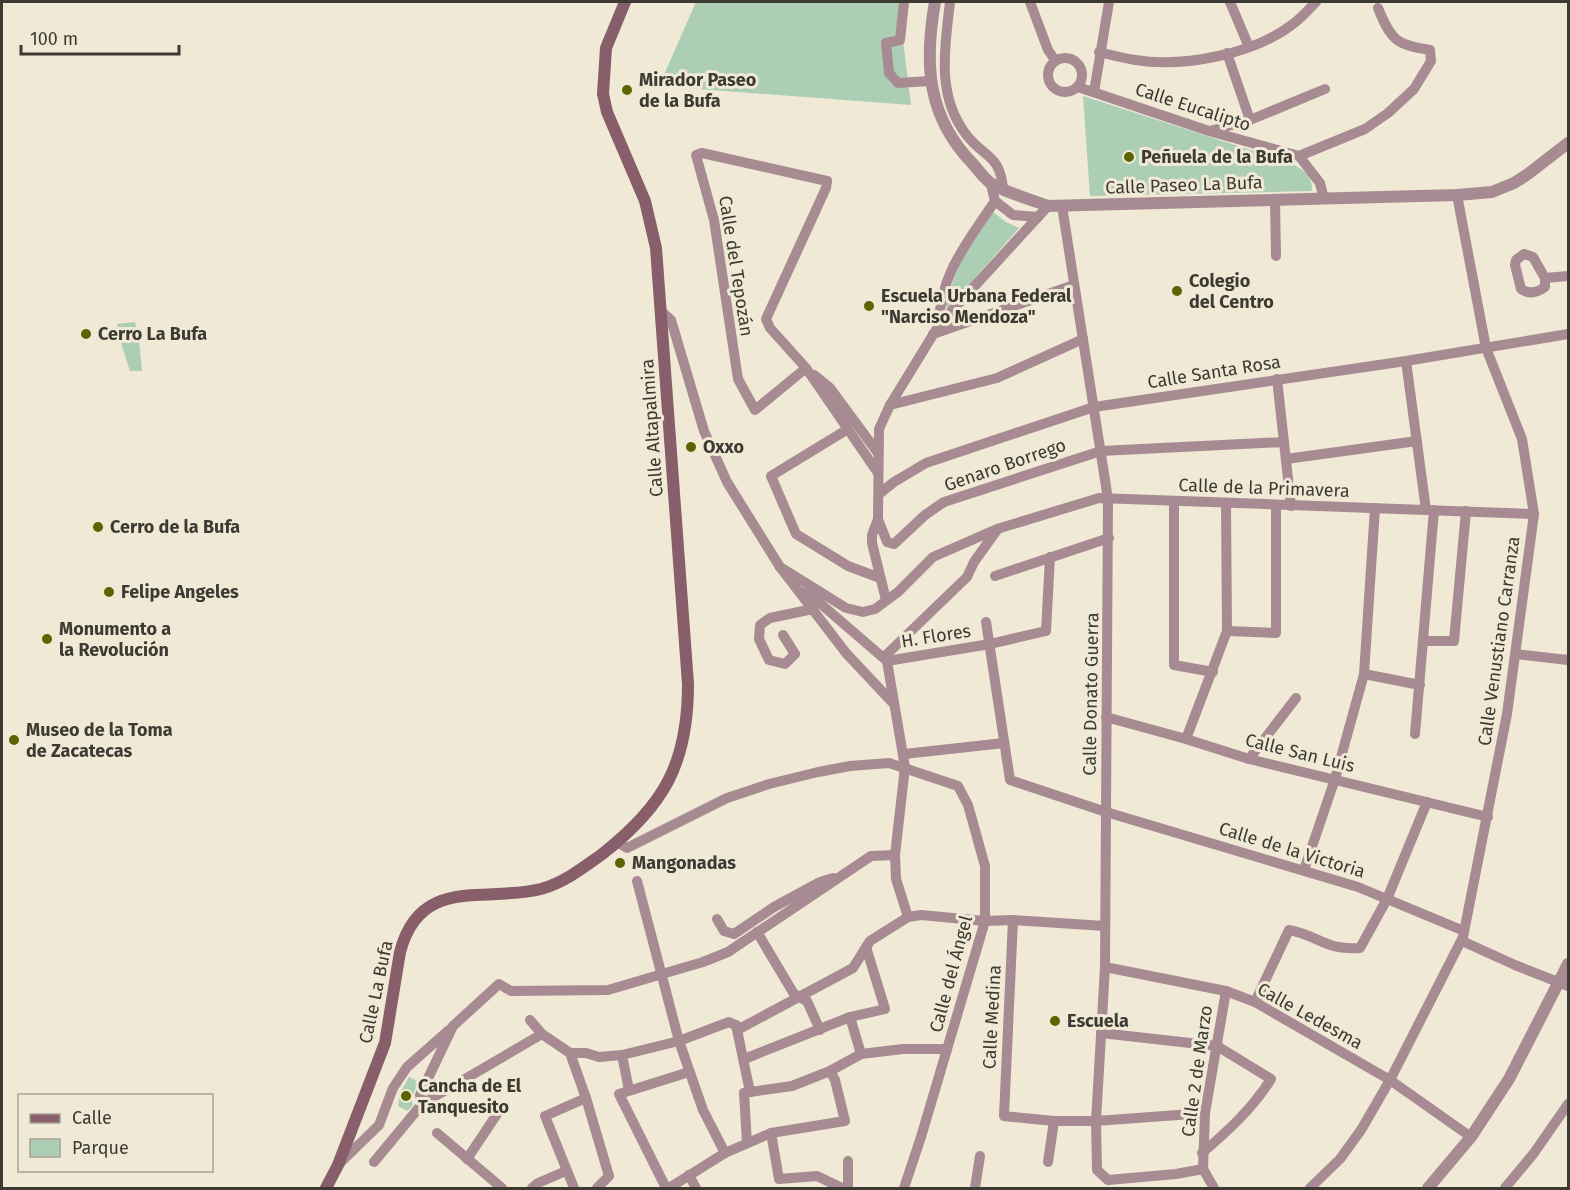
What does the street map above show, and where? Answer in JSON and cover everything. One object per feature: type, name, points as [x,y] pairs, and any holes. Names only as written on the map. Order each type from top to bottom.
[{"type":"main road","name":"Calle Altapalmira","points":[[596,858],[648,813],[670,779],[682,747],[688,707],[656,248],[645,201],[607,112],[603,94],[606,48],[625,2]]},
{"type":"main road","name":"Calle La Bufa","points":[[327,1188],[338,1166],[385,1043],[402,943],[421,913],[446,898],[542,888],[573,874],[596,858]]},
{"type":"street","points":[[904,2],[900,40],[886,44],[889,73],[898,83],[930,81]]},
{"type":"street","name":"Calle Paseo La Bufa","points":[[935,2],[930,81],[938,113],[948,133],[966,158],[991,184],[1048,206],[1457,195],[1492,192],[1528,174],[1569,142]]},
{"type":"street","points":[[950,2],[944,65],[948,95],[965,133],[997,164],[1002,172],[1003,189]]},
{"type":"street","points":[[1030,2],[1048,50],[1055,60]]},
{"type":"street","points":[[1094,93],[1109,2]]},
{"type":"street","points":[[1230,2],[1249,47]]},
{"type":"street","points":[[1099,52],[1137,61],[1173,62],[1204,59],[1249,47],[1279,33],[1295,23],[1316,2]]},
{"type":"street","points":[[1324,199],[1320,183],[1299,156],[1365,129],[1388,113],[1414,88],[1431,61],[1430,50],[1407,47],[1391,36],[1378,8]]},
{"type":"street","points":[[1227,53],[1250,120]]},
{"type":"street","points":[[1066,58],[1077,62],[1082,72],[1078,87],[1066,92],[1052,86],[1048,75],[1051,64],[1055,60],[1066,58]]},
{"type":"street","name":"Calle Eucalipto","points":[[1078,87],[1209,131],[1299,156]]},
{"type":"street","points":[[1209,131],[1250,120],[1324,88]]},
{"type":"street","name":"Calle del Tepozán","points":[[806,368],[755,410],[738,379],[714,220],[696,154],[702,153],[827,181],[826,188],[766,319],[770,328],[806,368],[878,473]]},
{"type":"street","points":[[991,184],[995,201],[1013,215],[1038,217]]},
{"type":"street","name":"Calle Venustiano Carranza","points":[[1310,1188],[1340,1159],[1361,1130],[1390,1080],[1463,936],[1507,714],[1534,514],[1522,439],[1486,348],[1457,195]]},
{"type":"street","points":[[1275,200],[1276,256]]},
{"type":"street","points":[[936,329],[939,306],[956,259],[995,201]]},
{"type":"street","points":[[886,600],[872,543],[872,535],[878,519],[879,429],[890,405],[936,329],[1048,206]]},
{"type":"street","name":"Calle Donato Guerra","points":[[1062,206],[1108,499],[1105,968],[1096,1121],[1097,1170],[1108,1180],[1203,1169]]},
{"type":"street","points":[[1545,278],[1569,276]]},
{"type":"street","points":[[936,329],[1074,285]]},
{"type":"street","points":[[662,311],[671,320],[704,431],[727,482],[780,567],[798,591],[846,653],[893,703]]},
{"type":"street","name":"Calle Santa Rosa","points":[[879,494],[926,463],[1094,407],[1406,361],[1569,334]]},
{"type":"street","points":[[890,405],[997,378],[1083,339]]},
{"type":"street","points":[[1406,361],[1430,510],[1424,642],[1415,734]]},
{"type":"street","name":"Calle del Tepozán","points":[[806,368],[830,388],[878,453]]},
{"type":"street","points":[[1278,380],[1291,506]]},
{"type":"street","points":[[848,429],[771,476],[796,534],[848,566],[880,578]]},
{"type":"street","points":[[1286,459],[1418,441]]},
{"type":"street","points":[[1101,451],[1284,442]]},
{"type":"street","name":"Genaro Borrego","points":[[878,519],[887,542],[894,544],[925,515],[944,502],[1101,451]]},
{"type":"street","name":"Calle de la Primavera","points":[[780,567],[846,608],[858,612],[875,609],[898,592],[933,557],[997,529],[1099,498],[1534,514]]},
{"type":"street","points":[[1174,501],[1174,664],[1213,672]]},
{"type":"street","points":[[1186,739],[1227,631],[1226,503]]},
{"type":"street","points":[[1227,631],[1276,633],[1276,506]]},
{"type":"street","points":[[1304,870],[1335,779],[1364,674],[1375,508]]},
{"type":"street","points":[[1424,642],[1454,641],[1466,511]]},
{"type":"street","points":[[885,659],[967,577],[974,562],[997,529]]},
{"type":"street","points":[[995,576],[1109,538]]},
{"type":"street","name":"H. Flores","points":[[885,659],[990,644],[1047,631],[1050,557]]},
{"type":"street","points":[[798,591],[814,599],[885,659],[904,754],[905,767],[895,855],[896,879],[908,917]]},
{"type":"street","points":[[783,635],[795,654],[785,664],[769,660],[759,639],[760,625],[770,618],[813,609]]},
{"type":"street","points":[[904,754],[1004,743],[986,622]]},
{"type":"street","points":[[1515,654],[1569,660]]},
{"type":"street","points":[[1364,674],[1420,685]]},
{"type":"street","points":[[1249,759],[1296,698]]},
{"type":"street","name":"Calle San Luis","points":[[1106,717],[1249,759],[1488,817]]},
{"type":"street","name":"Calle de la Victoria","points":[[1004,743],[1010,780],[1106,812],[1304,870],[1387,899],[1560,986]]},
{"type":"street","points":[[617,842],[627,848],[727,798],[769,784],[850,766],[889,763],[905,767]]},
{"type":"street","name":"Calle del Ángel","points":[[904,1188],[985,921],[985,866],[964,794],[958,786],[905,767]]},
{"type":"street","points":[[1255,1002],[1289,930],[1302,932],[1326,945],[1345,949],[1360,948],[1387,899],[1427,802]]},
{"type":"street","points":[[338,1166],[380,1125],[393,1088],[407,1067],[499,984],[511,991],[608,990],[703,962],[728,952],[871,856],[895,855]]},
{"type":"street","points":[[717,919],[724,931],[734,934],[774,907],[820,882],[845,875]]},
{"type":"street","points":[[637,881],[689,1072],[712,1130],[725,1153]]},
{"type":"street","points":[[530,1020],[542,1034],[570,1053],[586,1053],[599,1057],[622,1055],[679,1041],[729,1022],[741,1028],[852,968],[858,963],[870,940],[908,917],[921,915],[985,921],[1013,920],[1105,926]]},
{"type":"street","name":"Calle Medina","points":[[1013,920],[1004,1116],[1054,1121]]},
{"type":"street","points":[[757,933],[794,994],[807,1000],[820,1030]]},
{"type":"street","points":[[744,1059],[850,1017],[885,1009],[866,947]]},
{"type":"street","points":[[1560,986],[1569,952]]},
{"type":"street","points":[[1428,1188],[1471,1137],[1509,1079],[1560,986],[1569,964]]},
{"type":"street","name":"Calle Ledesma","points":[[1105,968],[1226,991],[1255,1002],[1390,1080],[1471,1137]]},
{"type":"street","name":"Calle 2 de Marzo","points":[[1214,1188],[1203,1169],[1202,1153],[1205,1113],[1226,991]]},
{"type":"street","points":[[850,1017],[861,1054]]},
{"type":"street","points":[[422,1104],[420,1095],[453,1026]]},
{"type":"street","points":[[736,1026],[750,1092]]},
{"type":"street","points":[[1101,1033],[1217,1046],[1271,1079],[1238,1119],[1202,1153]]},
{"type":"street","points":[[374,1162],[422,1104],[542,1034]]},
{"type":"street","points":[[747,1143],[744,1093],[792,1086],[830,1071],[861,1054],[903,1049],[947,1049]]},
{"type":"street","points":[[570,1053],[609,1176],[597,1188]]},
{"type":"street","points":[[622,1055],[624,1092],[668,1188],[725,1153],[771,1133],[845,1121],[836,1080],[830,1071]]},
{"type":"street","points":[[624,1092],[689,1072]]},
{"type":"street","points":[[574,1188],[545,1116],[586,1098]]},
{"type":"street","points":[[1505,1188],[1534,1153],[1569,1104]]},
{"type":"street","points":[[467,1159],[499,1111]]},
{"type":"street","points":[[1048,1162],[1054,1121],[1096,1121],[1205,1113]]},
{"type":"street","points":[[437,1133],[502,1188]]},
{"type":"street","points":[[771,1133],[779,1179],[790,1183],[817,1176],[838,1187]]},
{"type":"street","points":[[975,1188],[981,1155]]},
{"type":"street","points":[[848,1161],[848,1188]]},
{"type":"street","points":[[532,1188],[538,1182],[566,1170]]},
{"type":"street","points":[[689,1175],[696,1188]]},
{"type":"green space","points":[[696,2],[909,2],[903,41],[911,105],[659,86]]},
{"type":"green space","points":[[1083,96],[1291,163],[1307,174],[1311,181],[1312,191],[1090,196]]},
{"type":"green space","points":[[993,212],[1019,228],[948,309],[944,305],[961,261]]},
{"type":"green space","points":[[135,322],[142,371],[130,371],[117,324]]},
{"type":"green space","name":"Cancha de El Tanquesito","points":[[409,1077],[419,1082],[411,1098],[413,1105],[407,1111],[398,1106],[400,1093]]},
{"type":"place","name":"Mirador Paseo de la Bufa","points":[[627,90]]},
{"type":"place","name":"Peñuela de la Bufa","points":[[1129,157]]},
{"type":"place","name":"Colegio del Centro","points":[[1177,291]]},
{"type":"place","name":"Escuela Urbana Federal \"Narciso Mendoza\"","points":[[869,306]]},
{"type":"place","name":"Cerro La Bufa","points":[[86,334]]},
{"type":"place","name":"Oxxo","points":[[691,447]]},
{"type":"place","name":"Cerro de la Bufa","points":[[98,527]]},
{"type":"place","name":"Felipe Angeles","points":[[109,592]]},
{"type":"place","name":"Monumento a la Revolución","points":[[47,639]]},
{"type":"place","name":"Museo de la Toma de Zacatecas","points":[[14,740]]},
{"type":"place","name":"Mangonadas","points":[[620,863]]},
{"type":"place","name":"Escuela","points":[[1055,1021]]},
{"type":"place","name":"Cancha de El Tanquesito","points":[[406,1096]]}]
